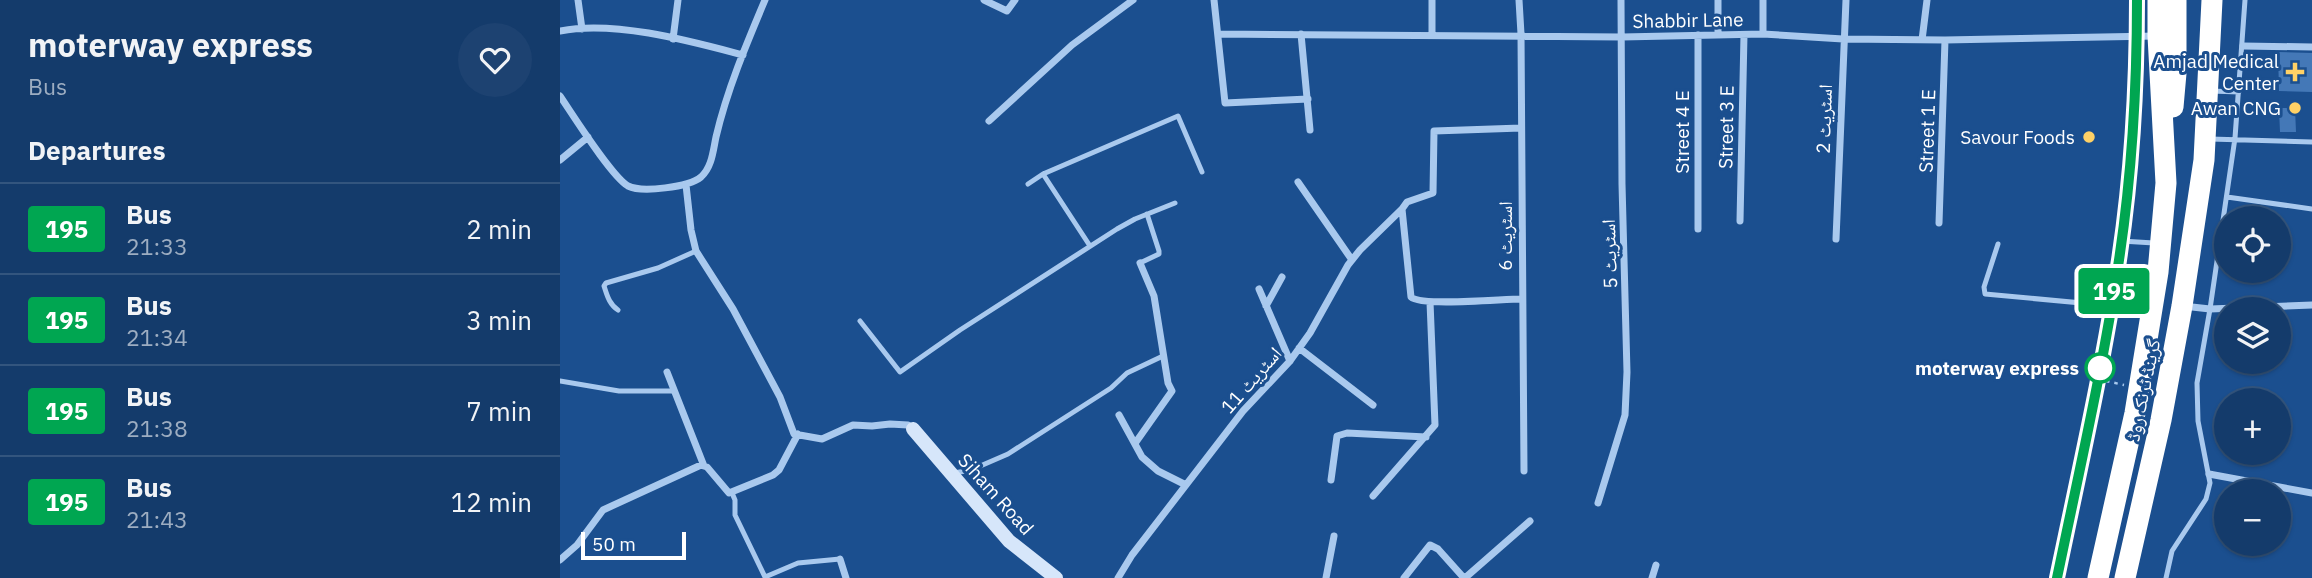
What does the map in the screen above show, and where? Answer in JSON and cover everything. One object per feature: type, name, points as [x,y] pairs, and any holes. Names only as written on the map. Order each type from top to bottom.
[{"type":"highway","name":"گرینڈ ٹرنک روڈ","points":[[2098,578],[2135,413],[2161,244],[2166,183],[2147,36],[2158,0]]},
{"type":"highway","points":[[2166,183],[2176,73],[2176,0]]},
{"type":"highway","name":"گرینڈ ٹرنک روڈ","points":[[2125,578],[2161,420],[2182,306],[2204,160],[2212,0]]},
{"type":"street","points":[[578,0],[582,29]]},
{"type":"street","points":[[673,39],[678,0]]},
{"type":"street","points":[[560,96],[620,180],[631,187],[686,185],[701,177],[711,162],[721,116],[765,0]]},
{"type":"street","points":[[984,0],[1007,11],[1015,0]]},
{"type":"street","points":[[989,121],[1072,45],[1133,0]]},
{"type":"street","points":[[1214,0],[1225,103],[1308,99]]},
{"type":"street","points":[[1432,0],[1432,35]]},
{"type":"street","name":"اسٹریٹ 6","points":[[1519,0],[1524,471]]},
{"type":"street","name":"اسٹریٹ 5","points":[[1598,503],[1625,415],[1627,383],[1621,0]]},
{"type":"street","points":[[1718,0],[1718,35]]},
{"type":"street","points":[[1763,0],[1763,34]]},
{"type":"street","name":"اسٹریٹ 2","points":[[1836,239],[1846,0]]},
{"type":"street","points":[[1922,40],[1927,0]]},
{"type":"street","points":[[560,31],[629,30],[743,55]]},
{"type":"street","name":"Shabbir Lane","points":[[1218,34],[1521,34],[1622,37],[1763,34],[1922,40],[2147,36]]},
{"type":"street","points":[[1301,34],[1310,130]]},
{"type":"street","name":"Street 4 E","points":[[1698,35],[1698,229]]},
{"type":"street","name":"Street 3 E","points":[[1740,221],[1744,35]]},
{"type":"street","name":"Street 1 E","points":[[1939,223],[1945,40]]},
{"type":"street","points":[[2243,46],[2312,47]]},
{"type":"street","name":"اسٹریٹ 11","points":[[1118,578],[1132,555],[1243,411],[1290,361],[1352,260],[1403,213],[1407,202],[1433,194],[1434,131],[1521,128]]},
{"type":"street","points":[[560,160],[588,137]]},
{"type":"street","points":[[1298,182],[1352,260]]},
{"type":"street","points":[[686,185],[696,251],[733,309],[780,397],[794,434],[822,439],[853,425],[908,425],[913,429]]},
{"type":"street","points":[[1403,213],[1411,297],[1418,302],[1521,299]]},
{"type":"street","points":[[1136,442],[1172,391],[1168,383],[1154,296],[1140,263]]},
{"type":"street","points":[[1266,306],[1282,277]]},
{"type":"street","points":[[1259,289],[1290,361]]},
{"type":"street","points":[[1373,496],[1435,425],[1430,302]]},
{"type":"street","points":[[2182,306],[2210,309],[2312,305]]},
{"type":"street","points":[[1299,348],[1373,404]]},
{"type":"street","points":[[667,372],[704,466],[729,493],[779,470],[798,434]]},
{"type":"street","points":[[1119,415],[1142,457],[1158,471],[1186,485]]},
{"type":"street","name":"Siham Road","points":[[913,429],[1009,541],[1056,578]]},
{"type":"street","points":[[1331,480],[1337,436],[1347,433],[1426,437]]},
{"type":"street","points":[[560,560],[577,545],[603,510],[701,465],[704,466]]},
{"type":"street","points":[[2209,474],[2312,493]]},
{"type":"street","points":[[1404,578],[1430,545],[1438,549],[1464,578],[1530,521]]},
{"type":"street","points":[[1326,578],[1334,536]]},
{"type":"street","points":[[840,559],[846,578]]},
{"type":"street","points":[[1652,578],[1656,565]]},
{"type":"lane","points":[[2057,578],[2112,306],[2121,241],[2136,84],[2147,36],[2137,0]]},
{"type":"lane","points":[[2166,578],[2172,551],[2206,499],[2209,474],[2196,401],[2197,383],[2235,138],[2245,0]]},
{"type":"lane","points":[[2207,90],[2239,92]]},
{"type":"lane","points":[[1028,184],[1043,174],[1178,116],[1202,172]]},
{"type":"lane","points":[[2205,139],[2312,142]]},
{"type":"lane","points":[[1043,174],[1090,246]]},
{"type":"lane","points":[[2227,197],[2312,209]]},
{"type":"lane","points":[[860,321],[900,372],[1090,246],[1147,214],[1175,204]]},
{"type":"lane","points":[[1140,263],[1159,251],[1147,214]]},
{"type":"lane","points":[[2121,241],[2161,244]]},
{"type":"lane","points":[[1998,244],[1984,287],[1985,294],[2153,309]]},
{"type":"lane","points":[[618,310],[608,298],[604,285],[606,283],[658,268],[696,251]]},
{"type":"lane","points":[[951,474],[971,470],[1008,454],[1111,388],[1127,373],[1163,356]]},
{"type":"lane","points":[[560,382],[619,391],[674,391]]},
{"type":"lane","points":[[732,493],[735,515],[765,577],[798,563],[840,559]]},
{"type":"building","name":"Amjad Medical Center","points":[[2278,52],[2312,53],[2312,92],[2279,91]]},
{"type":"building","points":[[2279,108],[2295,108],[2296,132],[2280,132]]},
{"type":"bus line","name":"195","points":[[2057,578],[2120,256],[2136,84],[2137,0]]},
{"type":"place","name":"Amjad Medical Center","points":[[2295,72]]},
{"type":"place","name":"Awan CNG","points":[[2295,108]]},
{"type":"place","name":"Savour Foods","points":[[2089,137]]},
{"type":"place","name":"moterway express","points":[[2100,368]]}]
